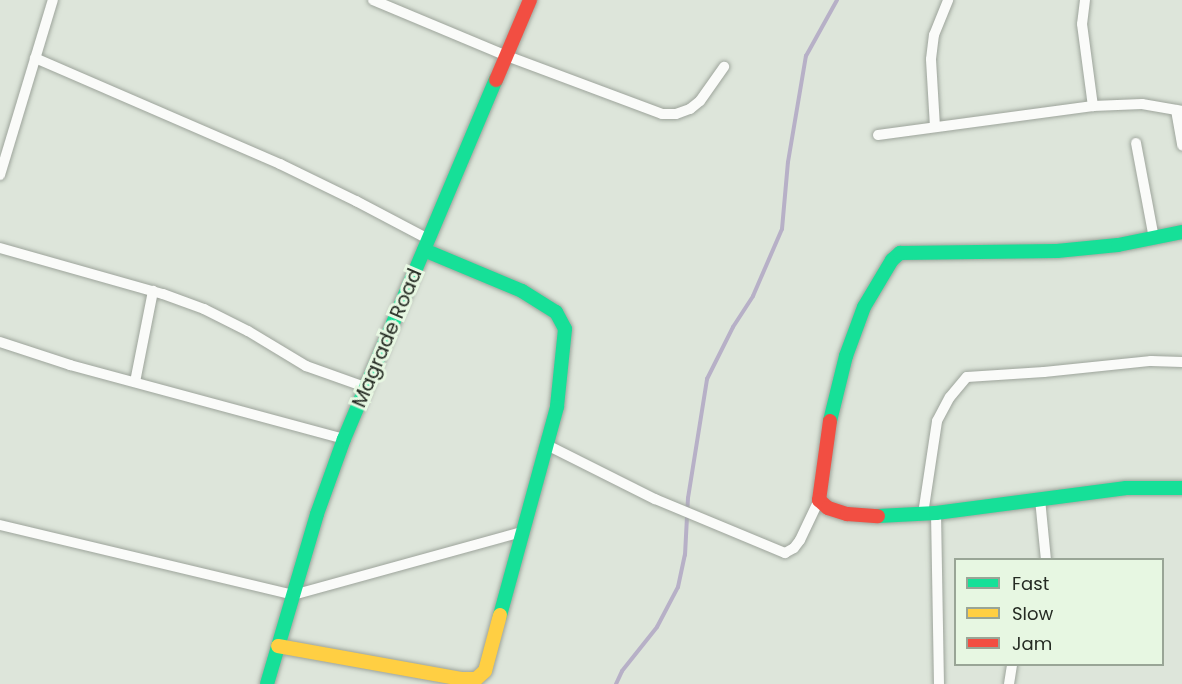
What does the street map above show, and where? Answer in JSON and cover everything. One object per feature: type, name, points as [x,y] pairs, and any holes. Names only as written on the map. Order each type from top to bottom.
[{"type":"street","points":[[373,0],[507,56],[662,114],[676,114],[690,109],[700,101],[724,67]]},
{"type":"street","name":"Magrade Road","points":[[267,684],[317,514],[344,439],[530,0]]},
{"type":"street","points":[[936,127],[931,59],[934,35],[948,0]]},
{"type":"street","points":[[1085,0],[1082,24],[1093,106]]},
{"type":"street","points":[[0,175],[3,150],[35,58],[49,2]]},
{"type":"street","points":[[35,58],[279,164],[356,201],[426,245],[546,304],[562,320],[566,339],[557,407],[485,671],[481,676],[452,678],[278,646]]},
{"type":"street","points":[[878,135],[1093,106],[1142,104],[1179,110],[1182,145]]},
{"type":"street","points":[[1136,143],[1154,238]]},
{"type":"street","points":[[547,445],[655,499],[785,553],[794,548],[800,540],[819,500],[828,426],[849,348],[864,308],[892,260],[900,254],[1057,250],[1118,245],[1182,232]]},
{"type":"street","points":[[0,248],[153,291],[231,322],[306,366],[365,387]]},
{"type":"street","points":[[135,381],[153,291]]},
{"type":"street","points":[[0,342],[70,365],[344,439]]},
{"type":"street","points":[[939,684],[930,514],[937,422],[950,397],[968,377],[1151,361],[1182,362]]},
{"type":"street","points":[[819,500],[828,508],[847,514],[885,516],[930,514],[1126,488],[1182,488]]},
{"type":"street","points":[[1040,499],[1046,558]]},
{"type":"street","points":[[0,525],[293,595],[522,532]]},
{"type":"street","points":[[1009,684],[1008,673],[1011,666]]},
{"type":"waterway","points":[[616,684],[622,671],[657,627],[678,587],[685,555],[688,498],[707,379],[733,327],[753,296],[782,229],[788,162],[806,56],[837,0]]},
{"type":"traffic: fast","points":[[267,684],[317,514],[344,439],[496,80]]},
{"type":"traffic: fast","points":[[830,421],[846,356],[864,307],[892,260],[900,253],[1057,251],[1118,245],[1182,232]]},
{"type":"traffic: fast","points":[[424,250],[522,291],[556,312],[565,329],[557,407],[500,615]]},
{"type":"traffic: fast","points":[[878,516],[936,513],[1126,488],[1182,488]]},
{"type":"traffic: slow","points":[[278,646],[461,679],[476,679],[485,671],[500,615]]},
{"type":"traffic: jam","points":[[496,80],[530,0]]},
{"type":"traffic: jam","points":[[830,421],[819,500],[828,508],[847,514],[878,516]]}]
